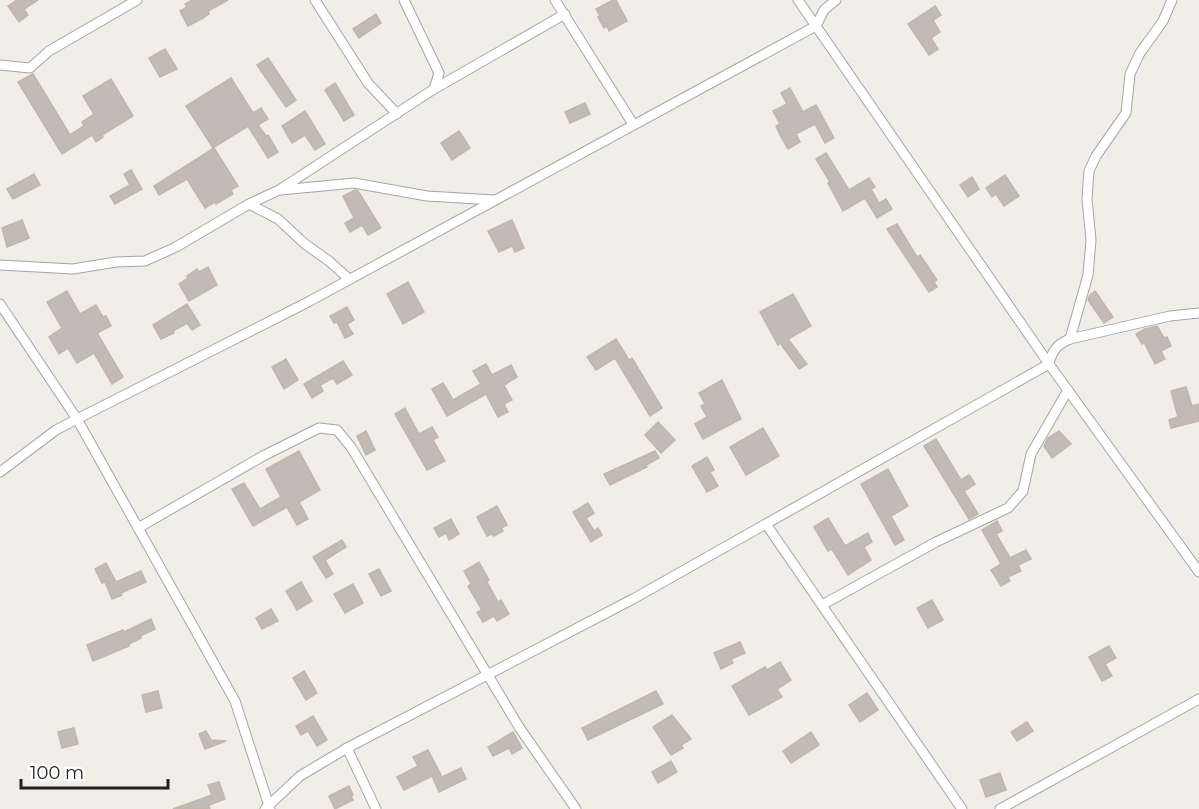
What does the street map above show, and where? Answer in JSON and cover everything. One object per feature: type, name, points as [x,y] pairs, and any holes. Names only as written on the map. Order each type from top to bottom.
[{"type":"street","points":[[0,65],[30,68],[49,51],[137,0]]},
{"type":"street","points":[[315,0],[368,83],[397,114]]},
{"type":"street","points":[[404,0],[439,73],[434,89]]},
{"type":"street","points":[[555,0],[633,124]]},
{"type":"street","points":[[798,0],[1049,364],[1199,572]]},
{"type":"street","points":[[0,472],[56,430],[349,279],[816,26],[824,10],[836,0]]},
{"type":"street","points":[[1070,339],[1088,275],[1091,240],[1087,199],[1089,171],[1095,156],[1126,113],[1130,74],[1140,53],[1163,21],[1172,0]]},
{"type":"street","points":[[0,265],[73,269],[116,262],[145,261],[176,247],[249,204],[279,190],[434,89],[565,14]]},
{"type":"street","points":[[279,190],[354,183],[427,196],[494,200]]},
{"type":"street","points":[[249,204],[278,219],[349,279]]},
{"type":"street","points":[[0,304],[77,419],[235,700],[268,808],[300,776],[347,748],[633,599],[1049,364],[1052,353],[1061,343],[1170,316],[1199,313]]},
{"type":"street","points":[[822,605],[936,542],[1008,508],[1023,491],[1031,454],[1068,390]]},
{"type":"street","points":[[138,528],[263,456],[319,428],[337,430],[351,447],[519,727],[576,809]]},
{"type":"street","points":[[766,525],[962,809]]},
{"type":"street","points":[[1000,809],[1199,699]]},
{"type":"street","points":[[347,748],[376,809]]},
{"type":"building","points":[[17,0],[38,0],[24,9],[28,15],[19,22],[8,6]]},
{"type":"building","points":[[192,0],[228,0],[188,26],[180,11]]},
{"type":"building","points":[[616,0],[627,21],[609,31],[607,26],[604,28],[596,9]]},
{"type":"building","points":[[935,6],[941,15],[933,20],[940,32],[931,38],[938,49],[929,55],[908,24]]},
{"type":"building","points":[[376,14],[381,23],[359,38],[353,29]]},
{"type":"building","points":[[165,49],[177,69],[160,77],[149,58]]},
{"type":"building","points":[[268,58],[296,100],[286,107],[257,65]]},
{"type":"building","points":[[33,74],[70,135],[84,126],[82,122],[94,114],[83,96],[111,79],[133,116],[102,135],[103,137],[96,142],[92,135],[62,154],[18,82]]},
{"type":"building","points":[[231,78],[253,113],[261,108],[268,119],[258,125],[266,136],[268,135],[278,152],[268,158],[248,126],[213,148],[186,106]]},
{"type":"building","points":[[335,83],[354,115],[344,121],[325,90]]},
{"type":"building","points":[[790,88],[803,112],[816,105],[834,138],[825,143],[815,124],[796,134],[800,142],[788,149],[776,126],[780,124],[773,111],[787,104],[781,93]]},
{"type":"building","points":[[585,103],[590,114],[570,123],[565,112]]},
{"type":"building","points":[[305,111],[325,144],[315,150],[305,135],[292,143],[282,126]]},
{"type":"building","points":[[459,131],[470,148],[452,160],[441,143]]},
{"type":"building","points":[[214,148],[238,186],[231,190],[233,194],[205,208],[187,179],[159,195],[154,186]]},
{"type":"building","points":[[826,153],[849,190],[869,178],[875,187],[871,189],[879,203],[886,199],[892,209],[877,218],[865,198],[843,211],[828,183],[830,182],[816,159]]},
{"type":"building","points":[[131,170],[142,189],[115,204],[110,196],[130,185],[124,174]]},
{"type":"building","points":[[34,174],[40,185],[13,199],[7,189]]},
{"type":"building","points":[[1005,175],[1019,196],[1004,206],[996,194],[992,197],[986,188]]},
{"type":"building","points":[[972,177],[979,189],[968,197],[960,185]]},
{"type":"building","points":[[355,190],[358,191],[381,228],[368,235],[362,225],[350,232],[345,223],[354,218],[343,196]]},
{"type":"building","points":[[22,220],[29,238],[7,247],[2,228]]},
{"type":"building","points":[[512,220],[524,248],[515,252],[512,246],[499,252],[488,231]]},
{"type":"building","points":[[897,224],[917,257],[920,255],[937,280],[934,282],[937,287],[929,292],[887,229]]},
{"type":"building","points":[[208,267],[217,285],[189,301],[179,284],[197,269],[199,272]]},
{"type":"building","points":[[408,282],[424,312],[403,324],[387,294]]},
{"type":"building","points":[[67,291],[80,314],[96,305],[111,326],[97,333],[123,377],[112,384],[94,353],[77,363],[68,348],[59,354],[49,337],[62,328],[47,302]]},
{"type":"building","points":[[1095,291],[1113,317],[1104,323],[1088,300]]},
{"type":"building","points":[[793,294],[811,326],[788,339],[807,364],[799,369],[780,343],[778,345],[760,312]]},
{"type":"building","points":[[187,304],[200,325],[192,330],[187,323],[161,339],[153,325]]},
{"type":"building","points":[[347,307],[354,320],[347,324],[353,334],[345,338],[337,322],[334,323],[330,316]]},
{"type":"building","points":[[1157,326],[1164,338],[1167,337],[1171,346],[1161,351],[1165,359],[1155,364],[1144,342],[1142,344],[1136,334]]},
{"type":"building","points":[[616,339],[629,360],[632,358],[662,408],[650,416],[615,358],[596,370],[587,357]]},
{"type":"building","points":[[286,359],[298,380],[284,389],[272,367]]},
{"type":"building","points":[[343,361],[352,375],[337,384],[333,378],[320,385],[323,391],[312,398],[304,384]]},
{"type":"building","points":[[486,364],[492,375],[511,365],[517,377],[504,385],[512,400],[504,404],[508,412],[498,417],[486,394],[447,416],[432,389],[443,383],[453,400],[481,384],[473,371]]},
{"type":"building","points":[[722,380],[741,419],[703,439],[695,424],[707,417],[701,406],[705,404],[699,393]]},
{"type":"building","points":[[1186,387],[1192,406],[1199,404],[1199,421],[1171,428],[1169,420],[1178,417],[1171,391]]},
{"type":"building","points":[[405,408],[419,434],[432,427],[438,437],[433,440],[445,461],[427,470],[395,414]]},
{"type":"building","points":[[658,422],[675,440],[661,453],[645,435]]},
{"type":"building","points":[[763,428],[779,456],[746,475],[730,447]]},
{"type":"building","points":[[366,431],[375,450],[366,455],[357,436]]},
{"type":"building","points":[[1059,431],[1071,444],[1052,458],[1044,446],[1048,438]]},
{"type":"building","points":[[936,439],[961,480],[969,475],[975,484],[964,491],[978,514],[969,519],[924,446]]},
{"type":"building","points":[[299,451],[320,490],[299,502],[308,519],[297,525],[287,507],[253,526],[232,489],[244,483],[260,509],[281,497],[266,469]]},
{"type":"building","points":[[655,451],[659,458],[646,465],[647,467],[610,485],[604,474]]},
{"type":"building","points":[[707,457],[714,470],[710,472],[718,486],[707,492],[692,466]]},
{"type":"building","points":[[888,469],[908,506],[891,516],[904,540],[895,545],[861,484]]},
{"type":"building","points":[[588,503],[594,513],[586,518],[594,531],[598,528],[602,535],[591,542],[573,512]]},
{"type":"building","points":[[497,506],[507,525],[501,528],[503,531],[494,536],[492,534],[487,536],[477,517]]},
{"type":"building","points":[[828,518],[845,546],[868,533],[872,542],[864,547],[871,560],[848,575],[832,549],[828,551],[814,527]]},
{"type":"building","points":[[451,519],[459,534],[449,540],[446,533],[439,537],[434,528]]},
{"type":"building","points":[[997,521],[1002,531],[996,534],[1010,558],[1026,550],[1031,559],[1018,565],[1021,571],[1008,577],[1010,581],[1001,586],[991,570],[1001,564],[982,530]]},
{"type":"building","points":[[342,540],[346,547],[325,560],[333,574],[326,578],[313,557]]},
{"type":"building","points":[[479,562],[498,602],[501,600],[509,614],[497,621],[494,616],[483,622],[477,612],[482,610],[468,586],[471,584],[464,571]]},
{"type":"building","points":[[106,563],[116,582],[141,571],[146,582],[112,599],[105,582],[102,583],[95,569]]},
{"type":"building","points":[[379,569],[391,591],[381,596],[369,574]]},
{"type":"building","points":[[301,582],[312,601],[297,610],[286,591]]},
{"type":"building","points":[[353,584],[363,603],[345,613],[334,594]]},
{"type":"building","points":[[932,600],[943,620],[928,628],[917,608]]},
{"type":"building","points":[[271,609],[278,621],[262,629],[256,618]]},
{"type":"building","points":[[151,619],[155,629],[140,636],[141,638],[129,646],[93,661],[87,645],[123,630],[124,632]]},
{"type":"building","points":[[740,642],[745,653],[731,659],[733,663],[721,669],[714,653]]},
{"type":"building","points":[[1109,646],[1116,658],[1105,664],[1112,676],[1102,681],[1089,657]]},
{"type":"building","points":[[780,662],[791,680],[777,689],[782,697],[749,715],[732,686],[765,667],[767,670]]},
{"type":"building","points":[[304,671],[317,693],[306,700],[293,678]]},
{"type":"building","points":[[158,691],[162,708],[146,712],[142,695]]},
{"type":"building","points":[[656,691],[663,704],[588,740],[582,728]]},
{"type":"building","points":[[867,693],[878,710],[860,722],[849,705]]},
{"type":"building","points":[[672,715],[691,739],[681,745],[683,748],[671,755],[653,727]]},
{"type":"building","points":[[313,716],[327,740],[317,746],[308,731],[301,735],[296,726]]},
{"type":"building","points":[[1027,722],[1033,731],[1017,741],[1011,732]]},
{"type":"building","points":[[74,728],[78,744],[62,748],[58,732]]},
{"type":"building","points":[[206,731],[211,740],[226,741],[205,749],[199,734]]},
{"type":"building","points":[[513,732],[522,748],[512,754],[509,748],[493,756],[488,747]]},
{"type":"building","points":[[811,732],[819,745],[791,763],[783,751]]},
{"type":"building","points":[[428,750],[442,777],[461,768],[466,779],[439,792],[432,776],[404,790],[397,777],[418,766],[413,757]]},
{"type":"building","points":[[671,761],[677,772],[658,783],[652,772]]},
{"type":"building","points":[[1000,773],[1006,790],[986,797],[980,780]]},
{"type":"building","points":[[219,782],[225,799],[209,805],[210,809],[173,809],[212,795],[208,785]]},
{"type":"building","points":[[349,786],[353,800],[335,809],[329,796]]}]
